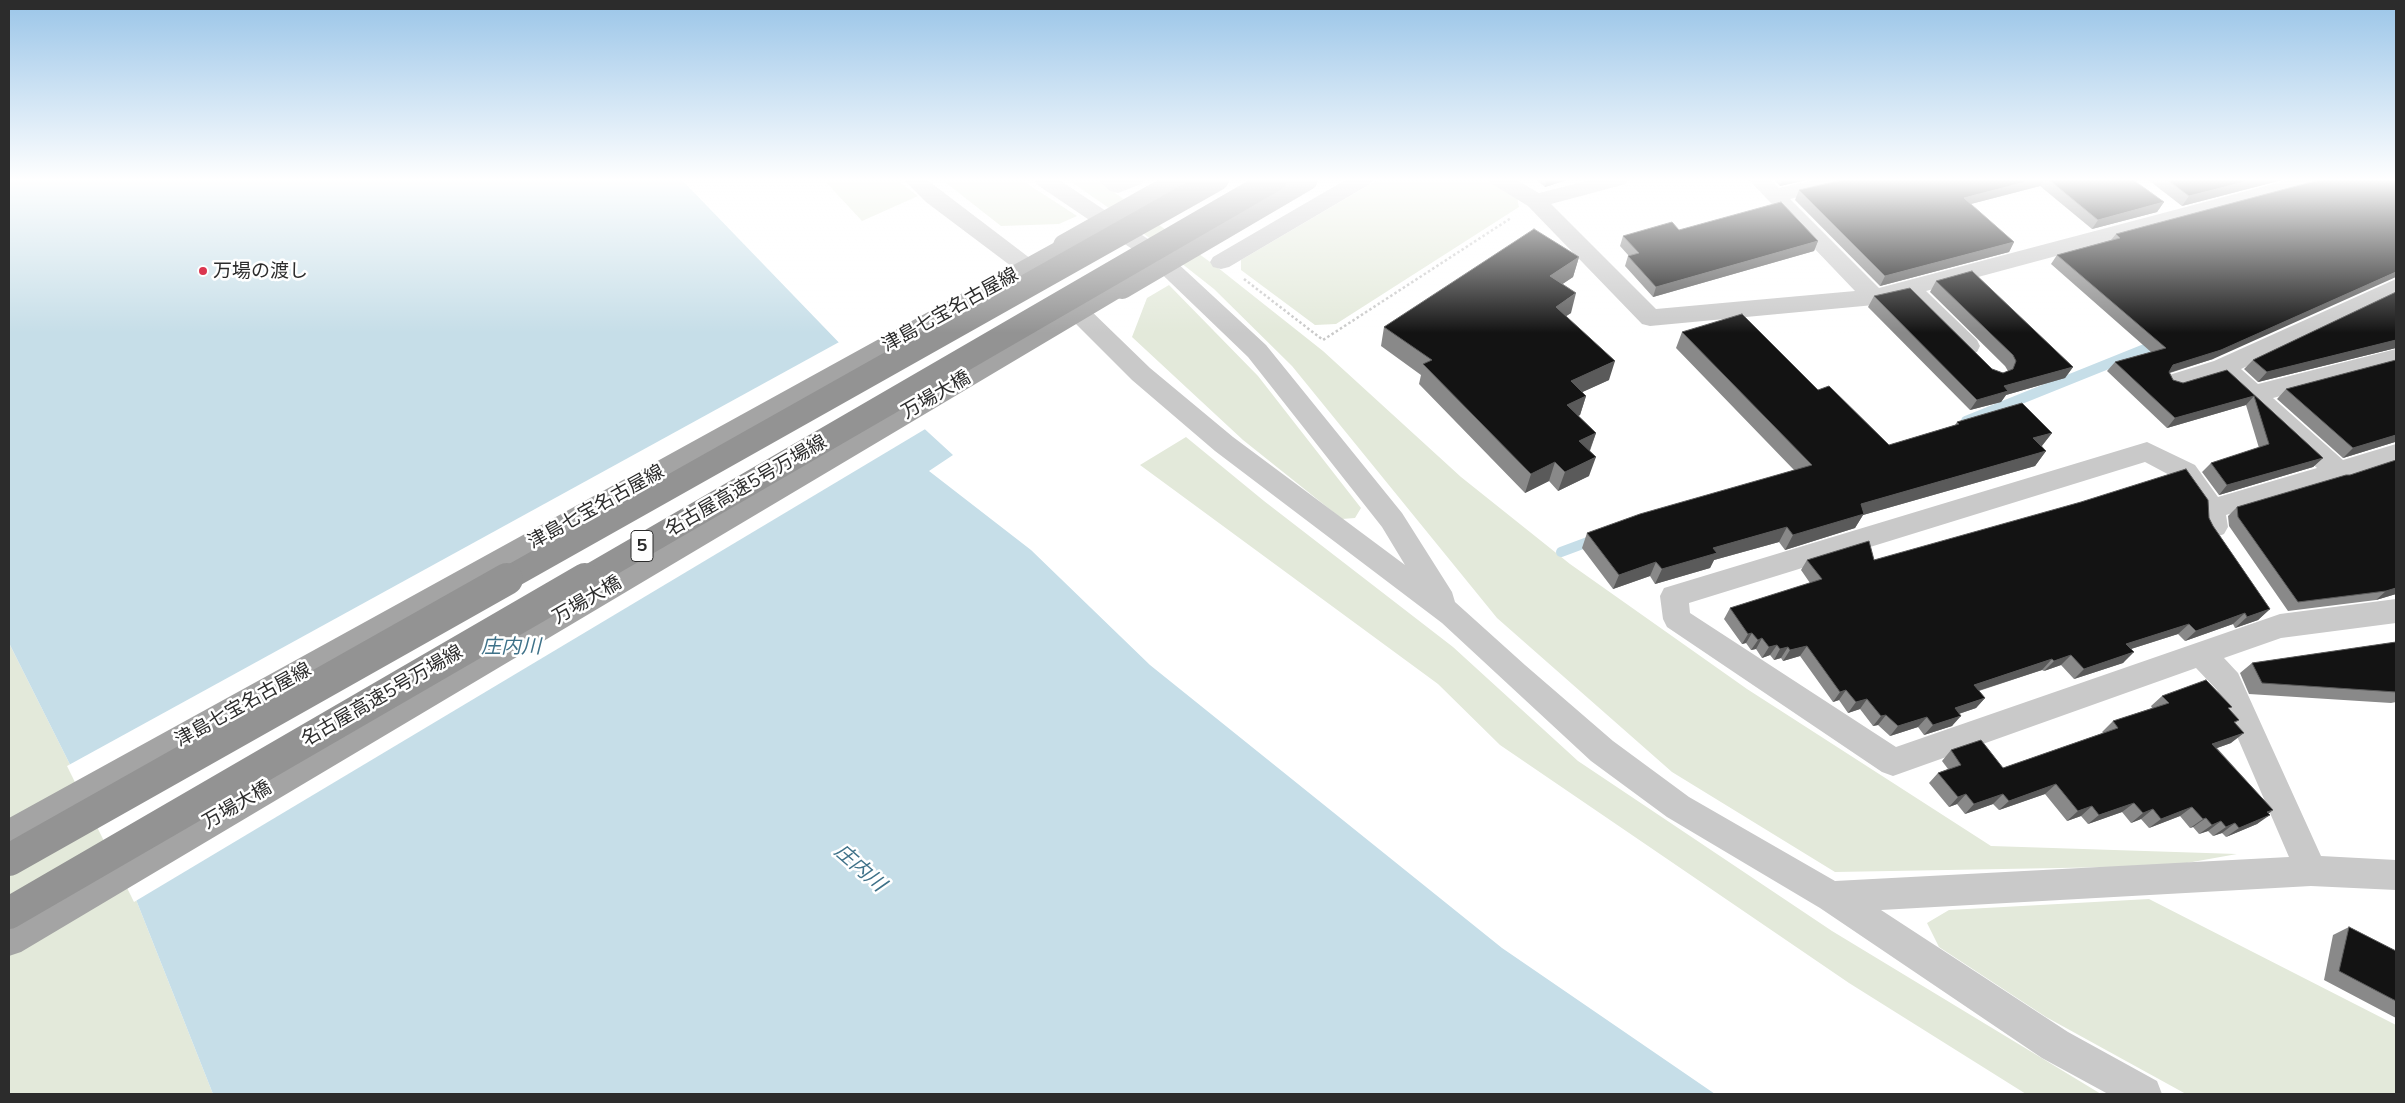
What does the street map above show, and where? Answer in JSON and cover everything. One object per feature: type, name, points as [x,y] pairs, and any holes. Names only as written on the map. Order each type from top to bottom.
[{"type":"highway","name":"名古屋高速5号万場線","points":[[9,860],[1126,230]]},
{"type":"highway","name":"名古屋高速5号万場線","points":[[9,913],[1186,230]]},
{"type":"main road","name":"津島七宝名古屋線","points":[[9,835],[1093,230]]},
{"type":"main road","points":[[1078,312],[1218,230]]},
{"type":"main road","name":"万場大橋","points":[[9,940],[1078,312]]},
{"type":"street","points":[[978,230],[1027,267]]},
{"type":"street","points":[[1120,230],[1152,252],[1257,351],[1312,416],[1392,520],[1452,615]]},
{"type":"street","points":[[1220,262],[1274,230]]},
{"type":"street","points":[[1565,230],[1650,318],[1874,297],[2124,230]]},
{"type":"street","points":[[1809,230],[1874,297]]},
{"type":"street","points":[[2175,382],[2223,367],[2396,287]]},
{"type":"street","points":[[1910,288],[1982,360]]},
{"type":"street","points":[[1078,312],[1141,374],[1224,444],[1452,615],[1514,674],[1602,751],[1678,807],[1832,897],[2055,1045],[2144,1094]]},
{"type":"street","points":[[2254,394],[2396,357]]},
{"type":"street","points":[[2223,367],[2340,472]]},
{"type":"street","points":[[2225,546],[2214,529],[2212,509],[2186,472],[2147,452],[1674,596],[1677,619],[1893,762],[2280,626],[2396,611]]},
{"type":"street","points":[[2212,509],[2395,456]]},
{"type":"street","points":[[2264,602],[2280,626]]},
{"type":"street","points":[[2201,654],[2228,682],[2311,871]]},
{"type":"street","points":[[1832,897],[2311,871],[2396,875]]},
{"type":"path","points":[[1220,262],[1323,340],[1491,230]]},
{"type":"green space","points":[[1140,230],[1167,230],[1217,267],[1323,351],[1461,477],[1570,564],[1747,689],[1991,846],[2237,854],[2170,866],[1835,872],[1672,772],[1497,618],[1292,366],[1214,289]]},
{"type":"green space","points":[[1291,230],[1482,230],[1336,324],[1315,325],[1241,270],[1241,260]]},
{"type":"green space","points":[[1169,285],[1258,376],[1361,508],[1355,518],[1342,519],[1243,440],[1132,337],[1147,298]]},
{"type":"green space","points":[[1186,437],[1264,501],[1453,647],[1578,761],[1832,931],[2101,1094],[2026,1094],[1849,983],[1500,745],[1438,684],[1140,465]]},
{"type":"green space","points":[[9,643],[129,882],[213,1094],[9,1094]]},
{"type":"green space","points":[[2149,899],[2396,1025],[2396,1094],[2186,1094],[2046,1017],[1939,947],[1927,923],[1949,910]]},
{"type":"water","name":"庄内川","points":[[9,230],[731,230],[905,411],[953,455],[929,471],[1031,550],[1150,665],[1502,948],[1715,1094],[213,1094],[129,882],[9,643]]},
{"type":"pier","points":[[841,341],[927,428],[134,902],[67,766]]},
{"type":"building","points":[[1532,230],[1536,230],[1579,257],[1550,276],[1576,293],[1556,307],[1615,361],[1571,381],[1586,396],[1567,405],[1596,433],[1579,441],[1596,457],[1565,472],[1555,462],[1531,474],[1423,364],[1432,360],[1384,327]]},
{"type":"building","points":[[1642,230],[1808,230],[1818,241],[1656,287],[1628,256],[1639,253],[1623,236]]},
{"type":"building","points":[[1839,230],[2001,230],[2014,242],[1885,276]]},
{"type":"building","points":[[2129,230],[2396,230],[2396,272],[2221,350],[2173,365],[2169,372],[2173,380],[2183,383],[2227,370],[2323,458],[2227,485],[2211,463],[2269,444],[2254,396],[2175,418],[2115,362],[2166,348],[2057,255],[2120,238],[2116,234]]},
{"type":"building","points":[[1972,271],[2073,367],[2004,386],[2008,391],[1977,400],[1874,296],[1910,288],[1992,369],[2003,373],[2013,369],[2016,361],[2013,355],[1936,281]]},
{"type":"building","points":[[2396,292],[2396,340],[2267,372],[2253,360]]},
{"type":"building","points":[[1742,314],[1818,390],[1829,386],[1889,445],[2022,403],[2052,433],[2033,438],[2046,451],[1861,504],[1864,514],[1793,535],[1787,527],[1713,548],[1717,553],[1662,569],[1656,562],[1619,575],[1587,533],[1640,514],[1812,465],[1682,332]]},
{"type":"building","points":[[2396,360],[2396,435],[2353,448],[2286,389]]},
{"type":"building","points":[[2396,460],[2396,588],[2386,591],[2298,602],[2238,517],[2237,507]]},
{"type":"building","points":[[2186,469],[2208,500],[2209,518],[2213,526],[2270,609],[2247,617],[2245,613],[2196,631],[2189,624],[2126,644],[2134,652],[2084,669],[2071,655],[2054,661],[2052,659],[1974,685],[1985,698],[1955,708],[1961,716],[1933,725],[1927,717],[1898,726],[1886,715],[1881,716],[1867,699],[1856,702],[1846,690],[1840,692],[1807,646],[1790,650],[1788,647],[1780,649],[1777,645],[1769,647],[1762,638],[1758,640],[1752,633],[1748,634],[1730,608],[1822,579],[1807,560],[1869,541],[1874,560],[2081,502]]},
{"type":"building","points":[[2396,642],[2396,692],[2262,683],[2252,663]]},
{"type":"building","points":[[2206,680],[2232,707],[2228,708],[2239,720],[2234,722],[2244,733],[2212,744],[2273,810],[2267,812],[2270,815],[2239,828],[2235,823],[2226,827],[2221,821],[2212,825],[2206,818],[2203,819],[2192,807],[2161,819],[2153,809],[2143,813],[2134,803],[2099,815],[2092,806],[2078,811],[2056,784],[2009,801],[2003,794],[1974,804],[1966,794],[1958,797],[1938,773],[1961,765],[1951,750],[1981,740],[2003,768],[2118,728],[2113,721],[2169,703],[2162,696]]},
{"type":"building","points":[[2349,927],[2396,951],[2396,1001],[2339,971]]},
{"type":"waterway","points":[[1966,421],[2160,343]]},
{"type":"waterway","points":[[1561,552],[1596,539]]},
{"type":"place","name":"万場の渡し","points":[[203,271]]}]
